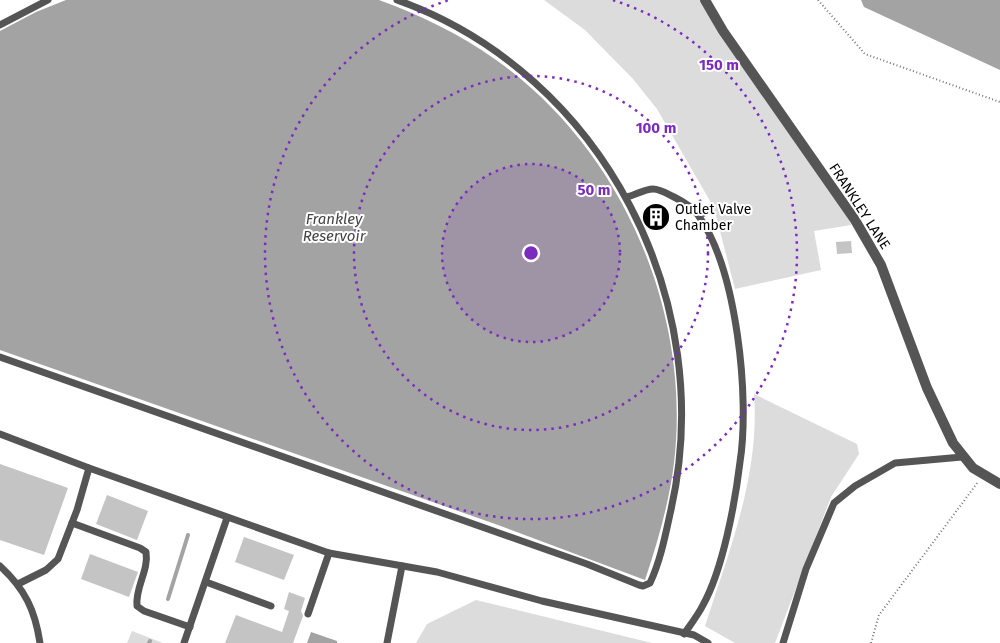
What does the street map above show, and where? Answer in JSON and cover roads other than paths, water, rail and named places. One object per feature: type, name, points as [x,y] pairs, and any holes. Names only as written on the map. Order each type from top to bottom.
[{"type":"street","name":"FRANKLEY LANE","points":[[705,0],[723,31],[855,220],[881,265],[927,388],[953,444],[962,456],[983,475],[1000,484]]},
{"type":"lane","points":[[0,26],[48,0]]},
{"type":"lane","points":[[0,357],[587,564],[644,586],[650,583],[654,576],[674,501],[680,457],[682,410],[680,364],[666,294],[654,257],[627,197],[570,119],[536,85],[496,52],[442,20],[397,0]]},
{"type":"lane","points":[[627,197],[653,189],[677,199],[697,213],[706,229],[726,281],[739,351],[744,409],[741,460],[731,516],[720,558],[704,604],[684,634]]},
{"type":"lane","points":[[0,434],[227,518],[329,553],[436,572],[552,603],[694,636],[708,643]]},
{"type":"lane","points":[[783,643],[806,569],[834,503],[855,486],[895,463],[962,456]]},
{"type":"lane","points":[[18,584],[46,570],[58,559],[72,523],[89,468]]},
{"type":"lane","points":[[184,643],[227,518]]},
{"type":"lane","points":[[72,523],[140,548],[146,552],[147,563],[139,587],[137,606],[144,611],[190,627]]},
{"type":"lane","points":[[308,614],[329,553]]},
{"type":"lane","points":[[0,566],[18,584],[35,613],[40,643]]},
{"type":"lane","points":[[387,643],[402,566]]},
{"type":"lane","points":[[206,582],[272,606]]},
{"type":"water","name":"Frankley Reservoir","points":[[66,0],[379,0],[425,19],[468,42],[496,60],[540,96],[579,139],[612,186],[639,238],[659,292],[671,348],[677,406],[674,463],[669,493],[645,580],[498,525],[0,350],[0,31],[36,12]]},
{"type":"water","points":[[861,0],[1000,0],[1000,70],[864,7]]},
{"type":"water","points":[[311,632],[337,641],[337,643],[307,643]]},
{"type":"waterway","points":[[168,599],[188,535]]},
{"type":"place","name":"Outlet Valve Chamber","points":[[656,217]]}]
